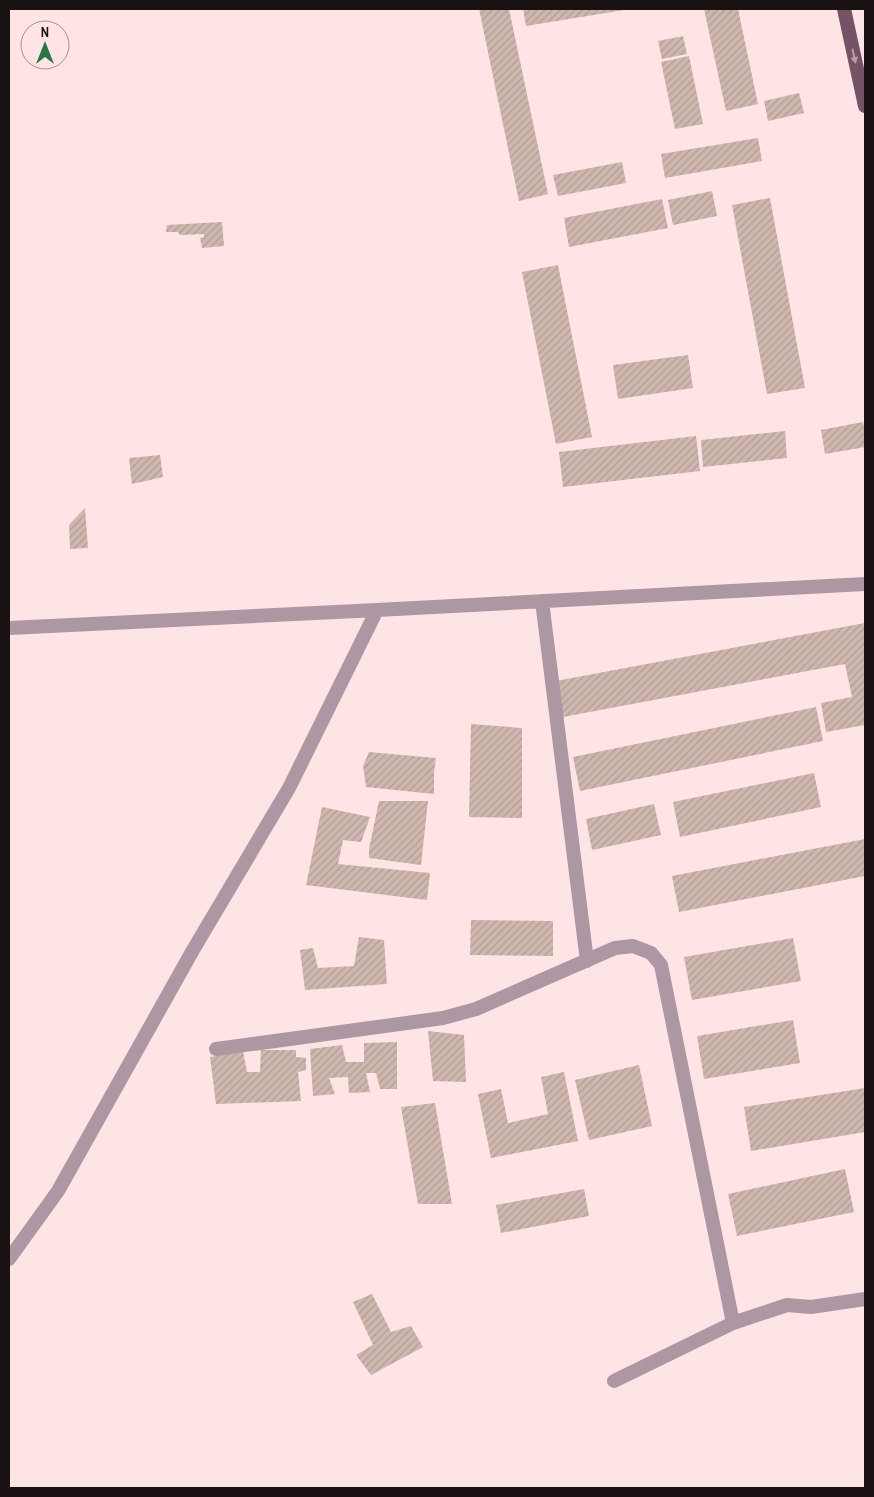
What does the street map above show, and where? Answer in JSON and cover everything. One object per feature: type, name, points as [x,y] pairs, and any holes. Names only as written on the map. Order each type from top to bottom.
[{"type":"main road","points":[[844,9],[865,106]]},
{"type":"street","points":[[9,628],[865,584]]},
{"type":"street","points":[[542,601],[587,961]]},
{"type":"street","points":[[9,1258],[58,1191],[193,950],[289,788],[377,610]]},
{"type":"street","points":[[216,1049],[443,1018],[476,1009],[615,948],[634,946],[651,953],[662,965],[733,1322]]},
{"type":"street","points":[[614,1381],[733,1322],[787,1305],[811,1307],[865,1299]]},
{"type":"building","points":[[479,9],[509,9],[548,194],[519,201]]},
{"type":"building","points":[[523,9],[624,9],[624,10],[526,26]]},
{"type":"building","points":[[704,9],[738,9],[758,104],[726,111]]},
{"type":"building","points":[[683,36],[687,54],[662,59],[658,41]]},
{"type":"building","points":[[689,56],[703,124],[675,129],[661,62]]},
{"type":"building","points":[[799,93],[804,113],[768,121],[764,101]]},
{"type":"building","points":[[758,138],[762,161],[665,178],[661,154]]},
{"type":"building","points":[[622,162],[626,183],[558,196],[553,175]]},
{"type":"building","points":[[712,191],[717,216],[673,225],[668,200]]},
{"type":"building","points":[[770,198],[805,388],[767,394],[732,205]]},
{"type":"building","points":[[662,199],[668,228],[569,247],[564,218]]},
{"type":"building","points":[[222,222],[224,246],[202,248],[200,238],[204,237],[204,234],[180,235],[178,232],[166,232],[167,225]]},
{"type":"building","points":[[558,265],[592,437],[556,444],[522,272]]},
{"type":"building","points":[[688,355],[693,388],[618,399],[613,365]]},
{"type":"building","points":[[863,422],[865,447],[825,454],[821,430]]},
{"type":"building","points":[[785,431],[787,458],[703,467],[701,440]]},
{"type":"building","points":[[696,436],[700,471],[563,487],[559,452]]},
{"type":"building","points":[[160,455],[163,477],[132,484],[129,458]]},
{"type":"building","points":[[85,508],[88,548],[70,549],[69,525]]},
{"type":"building","points":[[865,623],[865,725],[826,732],[821,703],[852,697],[845,664],[563,717],[556,681]]},
{"type":"building","points":[[816,707],[823,741],[580,791],[573,757]]},
{"type":"building","points":[[471,724],[522,728],[522,818],[469,817]]},
{"type":"building","points":[[369,752],[436,758],[434,794],[366,787],[363,766]]},
{"type":"building","points":[[814,773],[821,807],[680,837],[673,802]]},
{"type":"building","points":[[379,801],[428,801],[421,865],[369,858],[369,849]]},
{"type":"building","points":[[654,804],[661,835],[592,850],[586,819]]},
{"type":"building","points":[[322,807],[370,817],[361,842],[343,840],[338,864],[430,873],[427,900],[306,885]]},
{"type":"building","points":[[865,839],[865,876],[679,912],[672,876]]},
{"type":"building","points":[[471,920],[553,921],[553,956],[470,955]]},
{"type":"building","points":[[359,937],[384,940],[387,984],[305,990],[300,950],[313,948],[318,968],[354,966]]},
{"type":"building","points":[[793,938],[801,981],[692,1000],[684,957]]},
{"type":"building","points":[[793,1020],[800,1063],[704,1079],[697,1036]]},
{"type":"building","points":[[428,1031],[464,1035],[466,1082],[433,1081]]},
{"type":"building","points":[[397,1042],[397,1089],[380,1089],[376,1073],[366,1073],[370,1092],[349,1093],[348,1077],[329,1078],[335,1094],[313,1096],[310,1049],[342,1045],[346,1062],[364,1062],[364,1043]]},
{"type":"building","points":[[261,1050],[296,1050],[296,1057],[306,1058],[306,1070],[298,1072],[301,1101],[216,1104],[210,1057],[243,1051],[247,1072],[260,1072]]},
{"type":"building","points":[[639,1065],[652,1126],[589,1140],[575,1080]]},
{"type":"building","points":[[564,1072],[578,1141],[491,1158],[478,1094],[501,1089],[508,1123],[548,1114],[541,1077]]},
{"type":"building","points":[[865,1088],[865,1132],[751,1151],[744,1107]]},
{"type":"building","points":[[435,1103],[452,1204],[418,1204],[401,1107]]},
{"type":"building","points":[[845,1169],[854,1212],[737,1236],[728,1194]]},
{"type":"building","points":[[584,1189],[589,1216],[501,1233],[496,1205]]},
{"type":"building","points":[[372,1294],[391,1332],[411,1326],[423,1347],[371,1375],[356,1355],[373,1345],[353,1302]]}]
